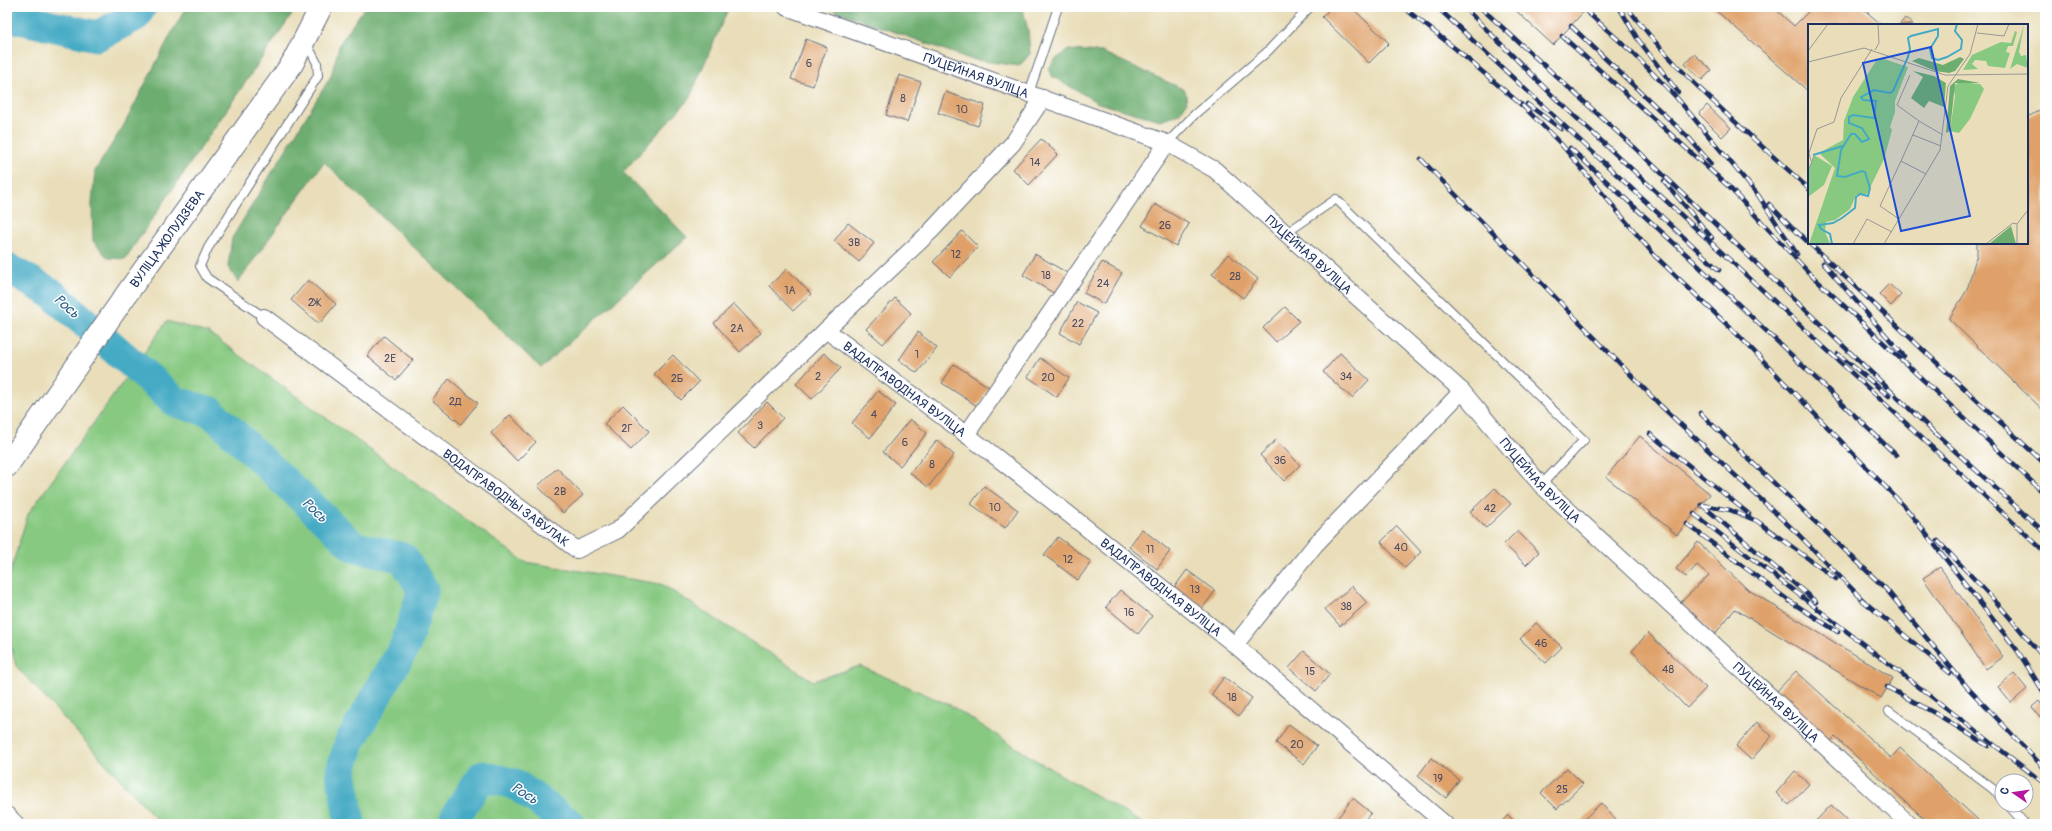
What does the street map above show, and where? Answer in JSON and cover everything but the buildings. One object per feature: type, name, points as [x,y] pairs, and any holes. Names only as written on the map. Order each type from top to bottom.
[{"type":"main road","name":"ВУЛІЦА ЖОЛУДЗЕВА","points":[[7,466],[128,292],[292,64],[320,7]]},
{"type":"street","name":"ПУЦЕЙНАЯ ВУЛІЦА","points":[[786,7],[1167,143],[1215,170],[1462,391],[1541,485],[1907,823]]},
{"type":"street","points":[[826,330],[931,231],[1013,144],[1036,95]]},
{"type":"street","points":[[966,435],[1167,143]]},
{"type":"street","name":"ВОДАПРАВОДНЫ ЗАВУЛАК","points":[[264,317],[577,550],[618,530],[826,330]]},
{"type":"street","name":"ВАДАПРАВОДНАЯ ВУЛІЦА","points":[[826,330],[966,435],[1235,645],[1446,824]]},
{"type":"street","name":"ВАДАПРАВОДНАЯ ВУЛІЦА","points":[[1235,645],[1314,546],[1462,391]]},
{"type":"street","points":[[7,815],[16,824]]},
{"type":"lane","points":[[1036,95],[1058,7]]},
{"type":"lane","points":[[1167,143],[1195,114],[1267,52],[1310,7]]},
{"type":"lane","points":[[264,317],[207,278],[200,266],[208,248],[318,76],[316,63],[304,39]]},
{"type":"lane","points":[[1286,234],[1336,199],[1584,440],[1541,485]]},
{"type":"lane","points":[[1889,711],[1994,790]]},
{"type":"lane","points":[[2015,813],[2025,824]]},
{"type":"green space","points":[[187,7],[295,7],[292,14],[125,259],[108,258],[93,241],[92,203],[95,171],[124,125],[173,30]]},
{"type":"green space","points":[[365,7],[729,7],[689,99],[623,172],[687,237],[541,368],[324,162],[238,282],[228,267],[232,238],[331,76],[340,43]]},
{"type":"green space","points":[[825,7],[1022,7],[1028,30],[1030,54],[1019,66],[970,59]]},
{"type":"green space","points":[[1068,50],[1102,52],[1185,90],[1187,102],[1179,114],[1160,120],[1098,103],[1052,76],[1049,68],[1056,59]]},
{"type":"green space","points":[[167,321],[209,333],[525,562],[661,584],[813,681],[860,666],[950,705],[1034,759],[1144,824],[161,824],[16,666],[7,632],[7,582],[28,514]]},
{"type":"waterway","name":"Рось","points":[[7,13],[15,18],[97,36],[136,16],[141,7]]},
{"type":"waterway","name":"Рось","points":[[7,268],[51,293],[176,402],[211,412],[353,546],[403,558],[423,590],[405,646],[350,742],[341,771],[350,824]]},
{"type":"waterway","name":"Рось","points":[[455,824],[456,815],[482,776],[515,784],[570,824]]},
{"type":"railway","points":[[1403,7],[1462,54]]},
{"type":"railway","points":[[1437,7],[1719,270]]},
{"type":"railway","points":[[1464,7],[1554,97],[2045,552]]},
{"type":"railway","points":[[1480,7],[1634,147],[1937,435]]},
{"type":"railway","points":[[1619,7],[1637,38],[1678,92]]},
{"type":"railway","points":[[1627,7],[1647,32],[1690,79],[1808,188]]},
{"type":"railway","points":[[1585,10],[1634,54],[1676,97],[1758,195],[1797,254]]},
{"type":"railway","points":[[1571,26],[1690,139],[1711,164]]},
{"type":"railway","points":[[1562,36],[1728,186],[1810,274],[2045,494]]},
{"type":"railway","points":[[1458,51],[1525,108]]},
{"type":"railway","points":[[1527,104],[1561,129]]},
{"type":"railway","points":[[1522,105],[1561,144],[1655,256],[1741,338],[1905,507],[2017,650],[2045,694]]},
{"type":"railway","points":[[1570,148],[1688,256],[1896,455]]},
{"type":"railway","points":[[1421,159],[1661,406],[1798,534],[1865,602]]},
{"type":"railway","points":[[1664,181],[1712,238]]},
{"type":"railway","points":[[1769,204],[1798,234]]},
{"type":"railway","points":[[1795,230],[1808,242]]},
{"type":"railway","points":[[1810,244],[2045,464]]},
{"type":"railway","points":[[1823,263],[1904,356]]},
{"type":"railway","points":[[1838,354],[1889,396]]},
{"type":"railway","points":[[1700,413],[1886,589],[1967,687],[2045,769]]},
{"type":"railway","points":[[1933,431],[2045,533]]},
{"type":"railway","points":[[1650,434],[1749,514]]},
{"type":"railway","points":[[1702,505],[1730,510],[1757,521],[1836,579]]},
{"type":"railway","points":[[1702,505],[1816,602]]},
{"type":"railway","points":[[1694,514],[2045,784]]},
{"type":"railway","points":[[1687,524],[1788,600],[1838,632]]},
{"type":"railway","points":[[1938,541],[1998,604],[2045,659]]},
{"type":"railway","points":[[1861,599],[1950,673]]},
{"type":"railway","points":[[1887,687],[1940,716],[1988,746]]}]
